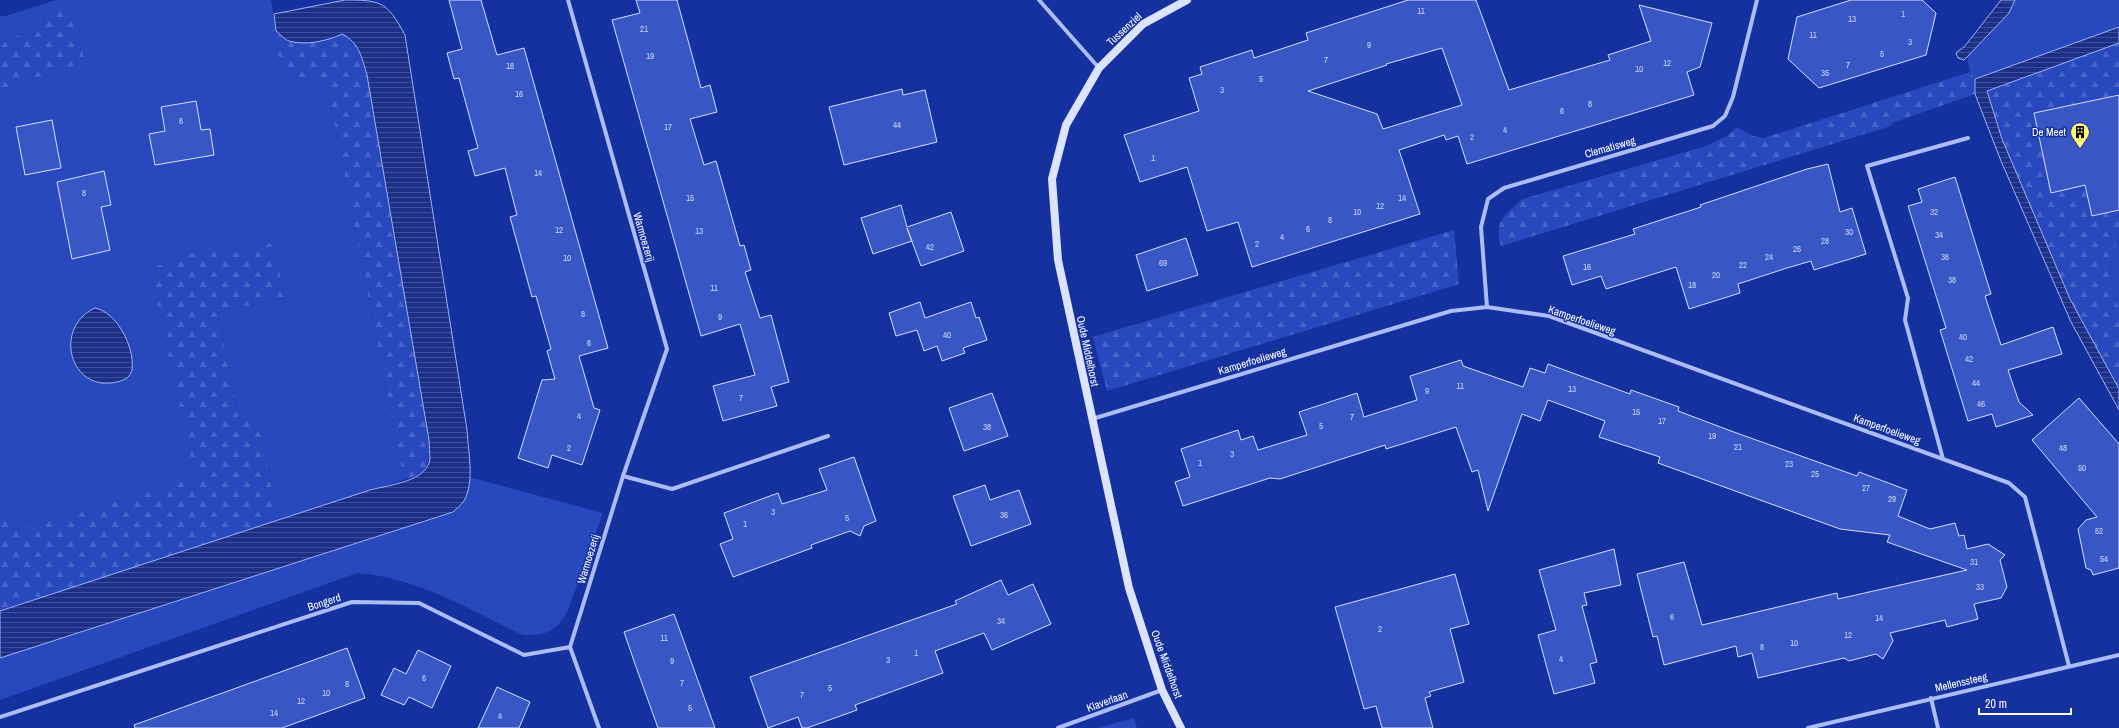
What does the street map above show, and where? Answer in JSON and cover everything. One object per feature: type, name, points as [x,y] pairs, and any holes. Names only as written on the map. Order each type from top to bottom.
[{"type":"street","name":"Warmoezerij","points":[[568,0],[667,349],[623,476],[570,647]]},
{"type":"street","points":[[1039,0],[1099,68]]},
{"type":"street","name":"Tussenziel","points":[[1099,68],[1143,24],[1187,0]]},
{"type":"street","name":"Clematisweg","points":[[1487,307],[1481,226],[1488,199],[1504,188],[1713,126],[1725,116],[1733,96],[1757,0]]},
{"type":"street","name":"Oude Middelhorst","points":[[1099,68],[1066,124],[1052,179],[1058,260],[1091,419],[1129,588],[1162,690],[1181,728]]},
{"type":"street","name":"Kamperfoelieweg","points":[[1943,459],[1905,320],[1908,298],[1867,166],[1968,138]]},
{"type":"street","name":"Kamperfoelieweg","points":[[1091,419],[1451,311],[1487,307],[1548,316],[2009,483],[2025,497],[2069,666]]},
{"type":"street","points":[[623,476],[672,489],[828,436]]},
{"type":"street","name":"Bongerd","points":[[0,717],[352,602],[419,603],[524,655],[570,647]]},
{"type":"street","points":[[570,647],[599,728]]},
{"type":"street","name":"Mellenssteeg","points":[[1808,728],[2119,655]]},
{"type":"street","name":"Klaverlaan","points":[[1058,728],[1162,690]]},
{"type":"street","points":[[1931,698],[1938,728]]},
{"type":"green space","points":[[56,0],[271,0],[276,31],[279,34],[272,48],[298,78],[326,80],[404,480],[279,520],[257,417],[239,420],[218,312],[285,298],[272,242],[234,250],[202,250],[176,258],[150,269],[196,478],[27,527],[6,516],[0,517],[0,90],[35,78],[53,2],[43,24],[0,44],[0,16],[6,16]],"holes":[[[128,344],[132,360],[130,375],[123,381],[113,383]]]},
{"type":"green space","points":[[2015,0],[2119,0],[2119,27],[1975,79],[1970,72],[1967,57],[2009,13]]},
{"type":"green space","points":[[53,2],[72,22],[78,35],[85,62],[0,90],[0,44],[43,24]]},
{"type":"green space","points":[[279,34],[288,41],[332,39],[342,34],[348,37],[356,46],[367,75],[429,440],[428,461],[423,471],[404,480],[326,80],[298,78],[271,48]]},
{"type":"green space","points":[[2119,43],[2119,94],[2034,114],[2051,192],[2085,185],[2092,217],[2119,209],[2119,232],[2109,274],[2119,310],[2119,389],[2070,299],[2002,139],[1987,91]]},
{"type":"green space","points":[[1970,72],[1975,79],[1975,94],[1892,123],[1891,126],[1501,246],[1499,238],[1500,224],[1506,214],[1523,199],[1703,147],[1727,136],[1737,127],[1753,136],[1764,138]]},
{"type":"green space","points":[[1454,230],[1459,284],[1107,391],[1093,337]]},
{"type":"green space","points":[[2119,232],[2119,310],[2109,274]]},
{"type":"green space","points":[[273,242],[285,298],[218,312],[239,420],[257,417],[279,520],[0,611],[0,517],[6,516],[27,527],[195,478],[150,269],[176,258],[202,250],[234,250]]},
{"type":"green space","points":[[469,477],[603,513],[568,610],[560,623],[550,631],[538,634],[523,635],[463,605],[421,588],[379,576],[357,573],[0,700],[0,658],[453,512],[468,488]]},
{"type":"green space","points":[[1134,718],[1137,728],[1097,728]]},
{"type":"shaded area","points":[[345,0],[375,2],[382,5],[388,9],[405,35],[467,430],[470,475],[464,501],[453,512],[0,658],[0,611],[370,490],[406,481],[422,473],[427,467],[430,459],[429,440],[367,75],[359,51],[348,37],[342,34],[323,41],[302,43],[287,40],[276,31],[274,14]]},
{"type":"shaded area","points":[[2001,0],[2015,0],[2009,13],[1964,60],[1958,58],[1956,53],[1965,46]]},
{"type":"shaded area","points":[[2119,27],[2119,43],[1987,91],[2002,139],[2070,299],[2119,389],[2119,410],[2071,322],[2001,161],[1975,94],[1975,79]]},
{"type":"shaded area","points":[[95,308],[110,316],[117,324],[123,332],[131,351],[132,369],[129,376],[123,380],[101,383],[87,378],[78,368],[72,356],[71,343],[74,329],[82,317]]},
{"type":"building","points":[[449,0],[481,0],[497,55],[524,48],[608,348],[579,356],[594,408],[600,410],[582,465],[552,455],[548,468],[518,458],[542,380],[555,379],[547,351],[551,349],[536,296],[532,297],[510,217],[517,215],[505,168],[475,176],[468,151],[478,148],[459,78],[454,79],[447,53],[462,49]]},
{"type":"building","points":[[636,0],[677,0],[701,88],[710,85],[717,112],[690,119],[704,165],[716,161],[740,246],[744,245],[751,270],[745,272],[760,318],[771,315],[789,382],[771,387],[777,406],[723,421],[713,386],[755,375],[740,324],[701,336],[612,20],[640,13]]},
{"type":"building","points":[[1408,0],[1476,0],[1509,90],[1610,60],[1608,55],[1651,41],[1639,5],[1712,23],[1700,67],[1687,72],[1694,95],[1467,164],[1458,136],[1446,140],[1444,135],[1399,150],[1420,214],[1252,267],[1238,222],[1207,231],[1187,167],[1140,182],[1124,135],[1199,111],[1189,78],[1202,74],[1200,67],[1252,50],[1254,58],[1308,40],[1306,33]],"holes":[[[1442,48],[1462,105],[1383,129],[1377,114],[1308,91],[1387,65],[1386,64]]]},
{"type":"building","points":[[1851,0],[1922,0],[1936,13],[1926,55],[1819,88],[1788,59],[1797,17]]},
{"type":"building","points":[[902,89],[903,95],[925,90],[937,142],[844,165],[829,107]]},
{"type":"building","name":"De Meet","points":[[2119,95],[2119,210],[2092,216],[2085,185],[2051,193],[2034,113]]},
{"type":"building","points":[[196,101],[201,130],[210,129],[214,155],[155,165],[149,134],[165,131],[161,107]]},
{"type":"building","points":[[52,120],[61,168],[25,175],[16,127]]},
{"type":"building","points":[[1828,164],[1840,212],[1852,208],[1866,254],[1814,270],[1811,261],[1787,268],[1738,284],[1740,293],[1689,309],[1676,267],[1606,289],[1601,276],[1572,285],[1563,256],[1635,234],[1633,229],[1701,207],[1700,205],[1807,169]]},
{"type":"building","points":[[104,171],[111,205],[101,207],[110,250],[72,259],[57,182]]},
{"type":"building","points":[[1955,177],[1991,294],[1985,296],[2001,345],[2053,327],[2062,354],[2008,370],[2019,402],[2033,415],[1996,427],[1992,414],[1968,421],[1940,330],[1946,328],[1908,206],[1922,202],[1918,189]]},
{"type":"building","points":[[901,205],[907,227],[951,212],[964,251],[921,266],[912,241],[873,254],[861,218]]},
{"type":"building","points":[[1186,238],[1198,275],[1147,291],[1136,255]]},
{"type":"building","points":[[920,302],[925,318],[971,302],[976,318],[979,317],[987,340],[963,348],[965,353],[942,361],[937,346],[924,351],[917,330],[896,336],[889,313]]},
{"type":"building","points":[[1461,360],[1463,366],[1523,387],[1530,368],[1545,373],[1548,364],[1630,394],[1631,390],[1679,407],[1678,411],[1857,476],[1859,472],[1907,490],[1898,516],[1930,529],[1955,523],[1959,536],[1964,535],[1967,549],[1988,544],[2005,555],[2000,560],[2007,587],[2001,598],[1974,604],[1978,619],[1947,627],[1945,620],[1890,633],[1893,641],[1883,659],[1876,654],[1849,661],[1844,658],[1758,678],[1752,653],[1738,657],[1736,646],[1664,665],[1657,636],[1653,637],[1637,574],[1684,562],[1702,625],[1837,593],[1838,599],[1967,570],[1887,542],[1890,535],[1840,529],[1658,463],[1660,457],[1599,437],[1605,421],[1548,400],[1540,421],[1522,414],[1488,511],[1478,470],[1472,472],[1456,427],[1386,449],[1385,445],[1280,479],[1270,478],[1183,506],[1175,482],[1190,477],[1181,449],[1238,430],[1241,440],[1253,436],[1258,450],[1307,435],[1299,412],[1357,393],[1364,417],[1417,400],[1410,376]]},
{"type":"building","points":[[992,393],[1008,436],[964,451],[949,408]]},
{"type":"building","points":[[2079,398],[2119,444],[2119,568],[2093,575],[2091,570],[2086,568],[2078,529],[2086,520],[2097,517],[2032,440]]},
{"type":"building","points":[[854,457],[876,521],[864,526],[860,536],[850,531],[811,545],[812,548],[733,577],[720,544],[733,539],[724,513],[778,493],[782,504],[827,490],[819,469]]},
{"type":"building","points":[[985,485],[990,500],[1019,490],[1031,524],[971,546],[953,496]]},
{"type":"building","points":[[1614,549],[1621,585],[1584,593],[1587,605],[1582,606],[1597,662],[1590,664],[1595,683],[1554,694],[1538,635],[1556,630],[1539,570]]},
{"type":"building","points":[[1455,574],[1469,624],[1450,629],[1464,682],[1429,692],[1431,696],[1425,698],[1433,728],[1382,728],[1376,706],[1364,709],[1335,607]]},
{"type":"building","points":[[1001,580],[1008,595],[1033,584],[1051,624],[992,650],[984,633],[935,651],[943,673],[855,705],[857,710],[807,728],[802,728],[798,717],[768,728],[750,677],[957,604],[955,601]]},
{"type":"building","points":[[674,614],[715,728],[658,728],[624,632]]},
{"type":"building","points":[[347,648],[365,698],[282,728],[135,728],[134,725]]},
{"type":"building","points":[[418,650],[451,666],[432,708],[409,697],[404,705],[381,695],[394,668],[406,674]]},
{"type":"building","points":[[497,687],[530,702],[519,728],[478,728]]},
{"type":"place","name":"De Meet","points":[[2080,149]]}]
